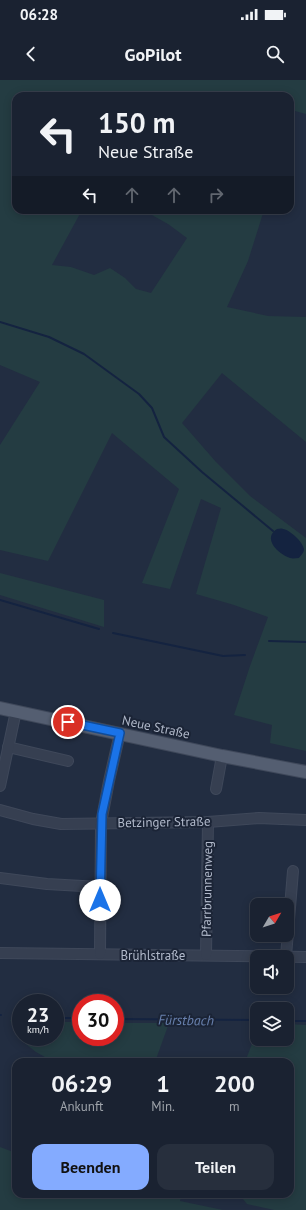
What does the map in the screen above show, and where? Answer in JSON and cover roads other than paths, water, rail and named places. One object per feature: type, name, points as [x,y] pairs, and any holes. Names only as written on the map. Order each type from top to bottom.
[{"type":"main road","name":"Neue Straße","points":[[0,708],[222,756],[306,772]]},
{"type":"street","points":[[0,786],[3,758],[8,747],[16,711]]},
{"type":"street","points":[[100,954],[101,824],[108,781],[120,733]]},
{"type":"street","points":[[8,747],[68,761]]},
{"type":"street","points":[[216,789],[222,756]]},
{"type":"street","name":"Betzinger Straße","points":[[0,810],[33,819],[61,824],[208,822],[259,818],[306,820]]},
{"type":"street","name":"Pfarrbrunnenweg","points":[[206,955],[208,822]]},
{"type":"street","points":[[286,950],[293,871]]},
{"type":"street","points":[[0,878],[47,884],[100,887]]},
{"type":"street","name":"Brühlstraße","points":[[0,953],[250,956]]},
{"type":"street","name":"Brühlstraße","points":[[294,956],[306,957]]},
{"type":"water","points":[[277,529],[286,530],[296,537],[301,543],[304,550],[299,558],[285,556],[273,545],[271,537]]},
{"type":"waterway","points":[[0,322],[49,337],[84,354],[139,394],[152,408],[164,437],[202,472],[273,531]]},
{"type":"waterway","points":[[0,600],[99,629]]},
{"type":"waterway","points":[[113,633],[223,656],[245,655]]},
{"type":"waterway","points":[[269,641],[306,642]]},
{"type":"waterway","name":"Fürstbach","points":[[64,1018],[72,1018]]},
{"type":"waterway","name":"Fürstbach","points":[[124,1019],[250,1020]]},
{"type":"waterway","name":"Fürstbach","points":[[294,1021],[306,1021]]}]
